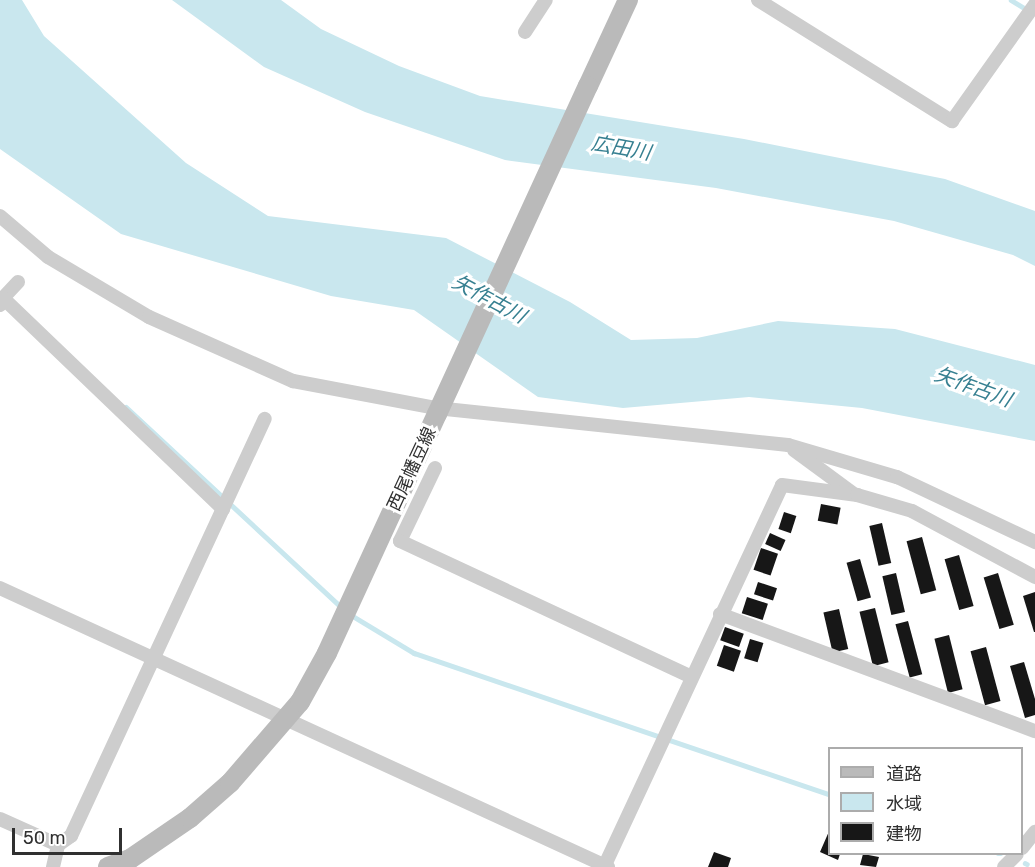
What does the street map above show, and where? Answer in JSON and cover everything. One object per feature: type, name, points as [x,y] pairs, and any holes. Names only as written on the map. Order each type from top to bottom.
[{"type":"main road","name":"西尾幡豆線","points":[[108,867],[132,863],[190,818],[214,797],[300,702],[327,653],[628,0]]},
{"type":"street","points":[[525,32],[546,0]]},
{"type":"street","points":[[758,0],[952,121],[1035,4]]},
{"type":"street","points":[[0,216],[48,257],[149,317],[293,381],[436,408],[788,445],[897,477],[1035,542]]},
{"type":"street","points":[[18,282],[2,301],[223,509]]},
{"type":"street","points":[[53,867],[58,846],[71,836],[265,419]]},
{"type":"street","points":[[788,445],[825,475],[857,495]]},
{"type":"street","points":[[435,468],[400,541],[692,677]]},
{"type":"street","points":[[0,588],[151,660],[606,867],[720,614],[782,486],[857,495],[912,511],[1035,577]]},
{"type":"street","points":[[720,614],[1035,730]]},
{"type":"street","points":[[0,819],[58,846]]},
{"type":"street","points":[[1023,847],[1035,832]]},
{"type":"street","points":[[1005,867],[1016,855]]},
{"type":"water","name":"矢作古川","points":[[0,0],[22,0],[44,36],[186,163],[268,216],[446,238],[570,302],[631,340],[697,338],[778,321],[895,329],[1035,365],[1035,441],[862,408],[749,397],[623,408],[538,397],[414,310],[331,296],[121,234],[0,149]]},
{"type":"water","name":"広田川","points":[[172,0],[281,0],[321,29],[399,66],[480,96],[744,139],[945,179],[1035,211],[1035,266],[1013,255],[894,221],[716,188],[505,160],[365,112],[264,67]]},
{"type":"building","points":[[821,504],[841,508],[837,525],[818,521]]},
{"type":"building","points":[[784,512],[796,516],[791,533],[778,529]]},
{"type":"building","points":[[882,523],[891,563],[879,566],[869,526]]},
{"type":"building","points":[[770,533],[786,540],[781,551],[765,544]]},
{"type":"building","points":[[922,537],[936,590],[921,594],[907,541]]},
{"type":"building","points":[[761,548],[778,554],[771,576],[754,570]]},
{"type":"building","points":[[959,555],[974,606],[959,610],[945,559]]},
{"type":"building","points":[[860,559],[871,597],[858,601],[847,563]]},
{"type":"building","points":[[896,573],[905,612],[891,615],[882,576]]},
{"type":"building","points":[[998,573],[1014,625],[999,629],[984,577]]},
{"type":"building","points":[[758,582],[777,588],[773,601],[754,594]]},
{"type":"building","points":[[1035,592],[1035,632],[1034,632],[1023,596]]},
{"type":"building","points":[[747,597],[768,604],[763,620],[742,613]]},
{"type":"building","points":[[875,608],[889,662],[873,666],[859,612]]},
{"type":"building","points":[[839,609],[848,649],[833,653],[823,613]]},
{"type":"building","points":[[908,621],[922,674],[910,677],[895,624]]},
{"type":"building","points":[[725,627],[744,634],[739,647],[720,640]]},
{"type":"building","points":[[949,635],[963,689],[948,693],[934,639]]},
{"type":"building","points":[[750,639],[763,643],[758,662],[744,658]]},
{"type":"building","points":[[724,645],[741,651],[734,672],[717,666]]},
{"type":"building","points":[[986,647],[1000,701],[985,705],[971,651]]},
{"type":"building","points":[[1024,662],[1035,699],[1035,715],[1025,718],[1010,666]]},
{"type":"building","points":[[828,834],[828,855],[840,855],[838,860],[820,852]]},
{"type":"building","points":[[714,852],[731,858],[728,867],[708,867]]},
{"type":"building","points":[[863,855],[879,857],[876,867],[860,865]]},
{"type":"waterway","points":[[1011,0],[1029,11]]},
{"type":"waterway","points":[[126,407],[342,608]]},
{"type":"waterway","points":[[351,615],[414,653],[828,794]]}]
